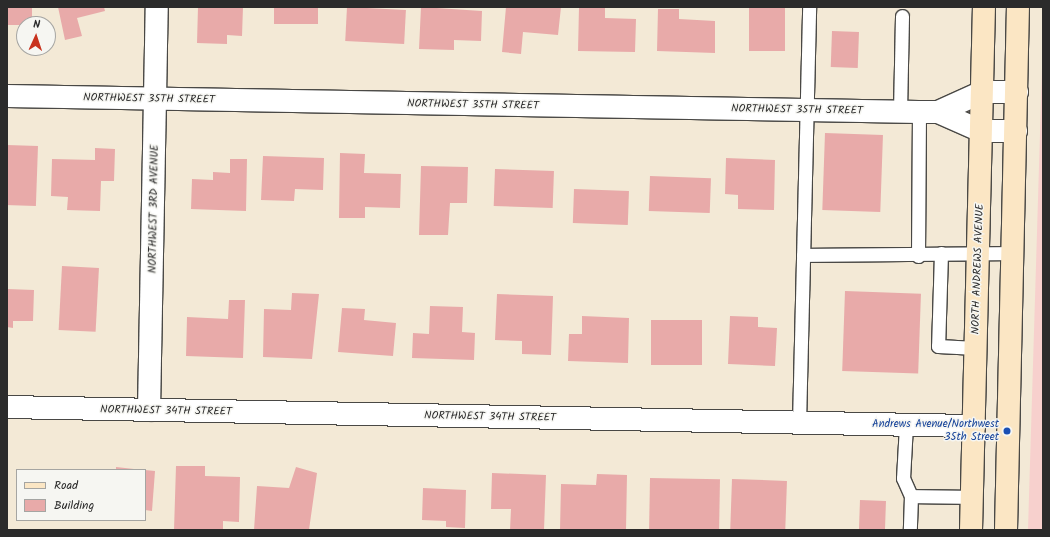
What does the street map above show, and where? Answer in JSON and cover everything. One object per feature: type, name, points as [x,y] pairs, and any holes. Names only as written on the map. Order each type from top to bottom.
[{"type":"main road","name":"NORTH ANDREWS AVENUE","points":[[971,530],[984,7]]},
{"type":"main road","points":[[1006,530],[1018,7]]},
{"type":"street","name":"NORTHWEST 3RD AVENUE","points":[[149,410],[158,7]]},
{"type":"street","name":"NORTHWEST 35TH STREET","points":[[919,112],[982,92],[1017,92]]},
{"type":"street","name":"NORTHWEST 35TH STREET","points":[[7,96],[157,100],[919,112],[981,131],[1016,131]]},
{"type":"street","name":"NORTHWEST 34TH STREET","points":[[7,407],[974,426]]},
{"type":"lane","points":[[799,423],[809,7]]},
{"type":"lane","points":[[902,16],[919,112],[918,256]]},
{"type":"lane","points":[[803,255],[918,256],[941,253],[1013,253]]},
{"type":"lane","points":[[941,253],[938,346],[976,348]]},
{"type":"lane","points":[[906,425],[903,478],[911,496],[910,530]]},
{"type":"lane","points":[[911,496],[972,497]]},
{"type":"shaded area","points":[[1043,34],[1043,530],[1028,530]]},
{"type":"building","points":[[7,7],[32,7],[32,16],[16,16],[16,25],[7,25]]},
{"type":"building","points":[[58,7],[104,7],[105,11],[77,18],[82,36],[65,40]]},
{"type":"building","points":[[198,7],[243,7],[242,36],[227,35],[227,44],[197,43]]},
{"type":"building","points":[[274,7],[318,7],[318,24],[274,24]]},
{"type":"building","points":[[347,7],[406,10],[404,44],[345,41]]},
{"type":"building","points":[[421,7],[482,11],[481,41],[454,40],[454,50],[419,49]]},
{"type":"building","points":[[506,7],[561,7],[558,35],[523,32],[521,54],[502,52]]},
{"type":"building","points":[[579,7],[605,7],[605,18],[636,19],[635,52],[578,51]]},
{"type":"building","points":[[749,7],[785,7],[785,51],[749,51]]},
{"type":"building","points":[[658,9],[679,9],[679,19],[715,21],[715,53],[657,51]]},
{"type":"building","points":[[832,31],[859,32],[858,68],[831,67]]},
{"type":"building","points":[[825,133],[883,135],[880,212],[822,210]]},
{"type":"building","points":[[7,145],[38,146],[36,206],[7,205]]},
{"type":"building","points":[[95,148],[115,149],[114,181],[101,181],[100,211],[67,210],[68,197],[51,196],[52,159],[95,160]]},
{"type":"building","points":[[340,153],[365,154],[364,173],[401,174],[400,208],[365,207],[365,218],[339,218]]},
{"type":"building","points":[[263,156],[324,158],[323,190],[295,189],[294,201],[261,200]]},
{"type":"building","points":[[726,158],[775,160],[774,210],[738,209],[738,195],[725,194]]},
{"type":"building","points":[[230,159],[247,159],[246,211],[191,209],[192,179],[213,180],[213,172],[230,173]]},
{"type":"building","points":[[421,166],[468,167],[467,203],[450,203],[448,235],[419,235]]},
{"type":"building","points":[[495,169],[554,171],[553,208],[494,206]]},
{"type":"building","points":[[650,176],[711,178],[710,213],[649,211]]},
{"type":"building","points":[[574,189],[629,191],[628,225],[573,223]]},
{"type":"building","points":[[62,266],[99,268],[96,332],[59,330]]},
{"type":"building","points":[[7,289],[34,290],[33,321],[13,321],[13,328],[7,327]]},
{"type":"building","points":[[845,291],[921,294],[918,374],[842,371]]},
{"type":"building","points":[[292,293],[319,294],[312,359],[263,357],[264,309],[291,310]]},
{"type":"building","points":[[497,294],[553,296],[551,355],[522,354],[522,341],[495,340]]},
{"type":"building","points":[[229,300],[245,300],[243,358],[186,356],[187,317],[228,319]]},
{"type":"building","points":[[430,306],[463,307],[462,332],[475,333],[474,360],[412,358],[413,333],[429,334]]},
{"type":"building","points":[[342,308],[365,309],[364,320],[396,323],[393,356],[338,352]]},
{"type":"building","points":[[582,316],[629,318],[628,363],[568,361],[569,334],[582,334]]},
{"type":"building","points":[[730,316],[758,317],[758,327],[777,328],[775,366],[728,364]]},
{"type":"building","points":[[651,320],[702,320],[702,365],[651,365]]},
{"type":"building","points":[[176,466],[205,466],[205,476],[240,477],[239,522],[223,521],[223,530],[174,530]]},
{"type":"building","points":[[116,467],[134,469],[116,469]]},
{"type":"building","points":[[296,467],[317,473],[309,530],[254,530],[257,486],[289,488]]},
{"type":"building","points":[[146,470],[155,471],[152,511],[146,510]]},
{"type":"building","points":[[492,473],[546,475],[544,530],[510,530],[511,509],[491,509]]},
{"type":"building","points":[[597,474],[627,475],[626,530],[560,530],[561,484],[596,485]]},
{"type":"building","points":[[650,478],[720,479],[719,530],[649,530]]},
{"type":"building","points":[[732,479],[787,481],[785,530],[730,530]]},
{"type":"building","points":[[423,488],[466,490],[465,528],[446,527],[446,521],[422,520]]},
{"type":"building","points":[[860,500],[886,501],[885,530],[859,530]]},
{"type":"place","name":"Andrews Avenue/Northwest 35th Street","points":[[1007,431]]}]
